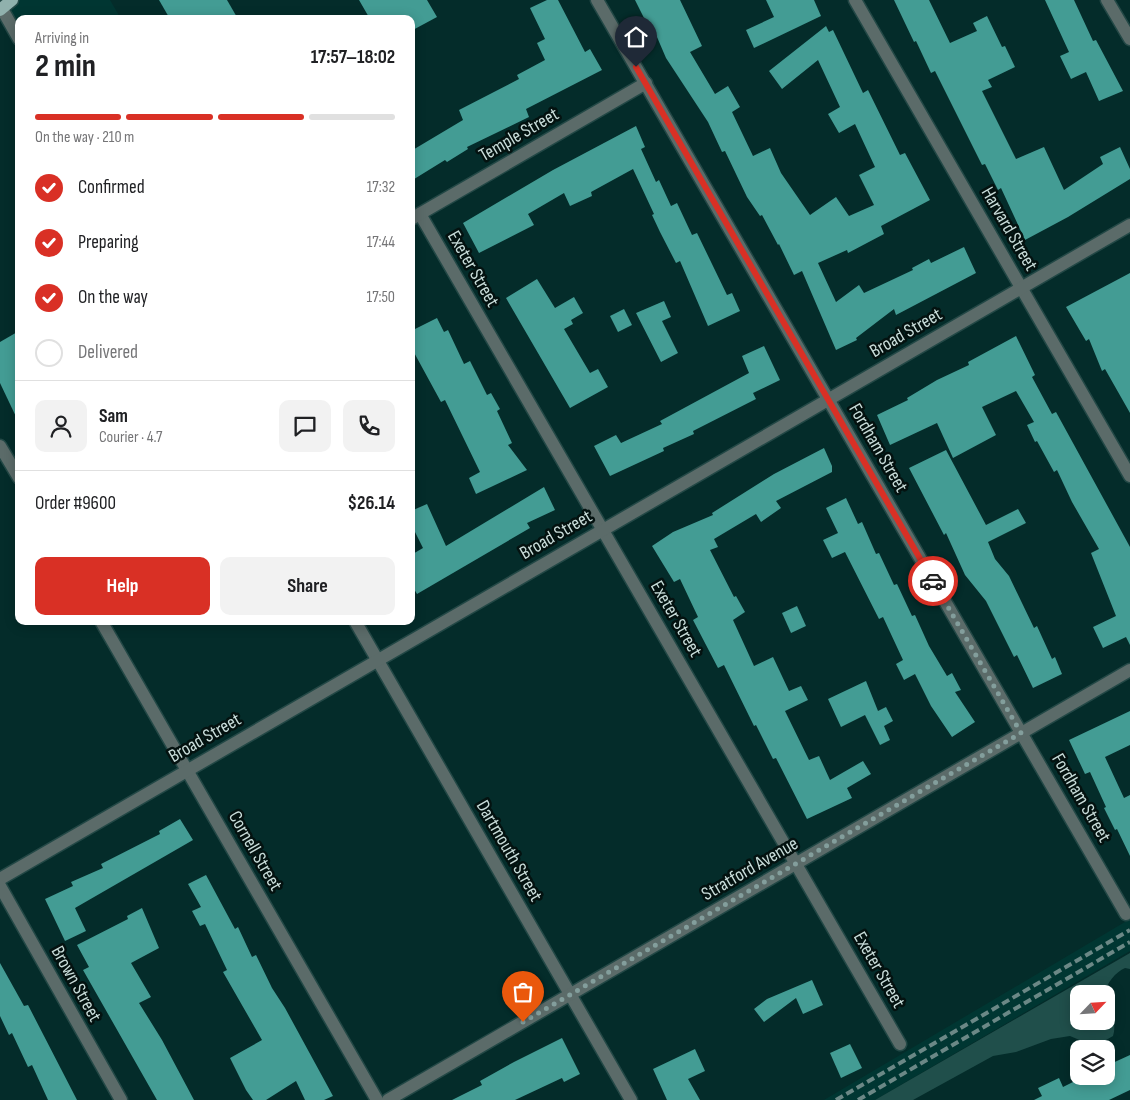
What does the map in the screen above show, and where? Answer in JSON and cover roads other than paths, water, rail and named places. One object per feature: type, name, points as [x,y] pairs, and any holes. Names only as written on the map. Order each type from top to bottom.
[{"type":"main road","points":[[1,10],[12,0]]},
{"type":"street","name":"Fordham Street","points":[[597,0],[1126,914]]},
{"type":"street","name":"Harvard Street","points":[[855,0],[1130,476]]},
{"type":"street","points":[[1108,0],[1130,39]]},
{"type":"street","points":[[1,10],[15,33]]},
{"type":"street","name":"Temple Street","points":[[416,216],[646,83]]},
{"type":"street","name":"Exeter Street","points":[[416,216],[603,530],[900,1044]]},
{"type":"street","name":"Broad Street","points":[[0,879],[1130,224]]},
{"type":"street","points":[[0,446],[15,471]]},
{"type":"street","name":"Cornell Street","points":[[103,625],[377,1100]]},
{"type":"street","name":"Dartmouth Street","points":[[357,625],[631,1100]]},
{"type":"street","name":"Stratford Avenue","points":[[388,1100],[1130,670]]},
{"type":"street","name":"Brown Street","points":[[0,886],[121,1100]]},
{"type":"railway","points":[[836,1100],[1130,930]]},
{"type":"railway","points":[[858,1100],[1130,942]]}]
